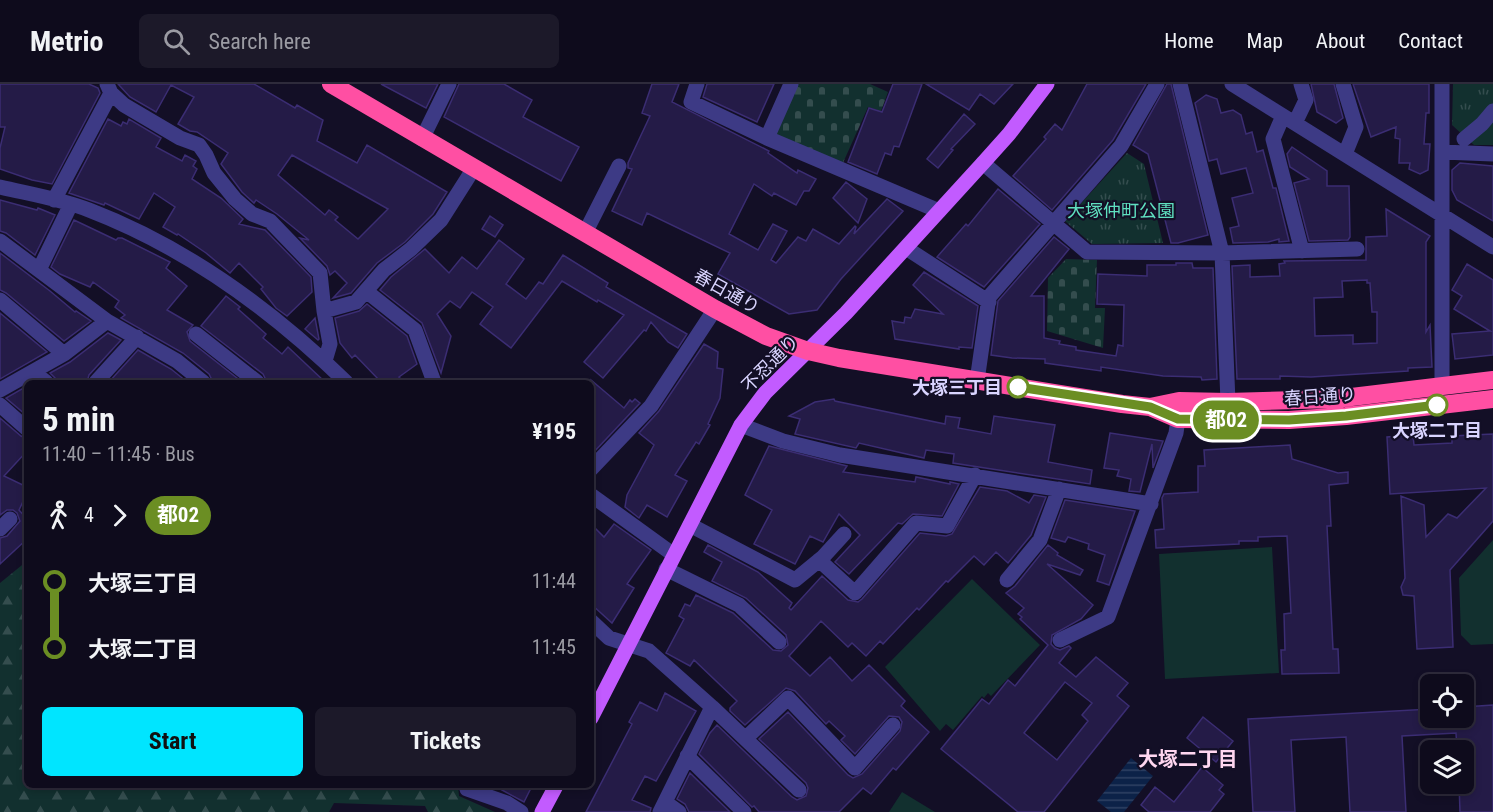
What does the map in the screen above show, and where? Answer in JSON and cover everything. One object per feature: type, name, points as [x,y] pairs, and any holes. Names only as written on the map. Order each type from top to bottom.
[{"type":"highway","name":"春日通り","points":[[331,84],[715,309],[766,336],[808,351],[977,381],[1150,407],[1178,419],[1312,418],[1493,399]]},
{"type":"highway","name":"春日通り","points":[[1150,407],[1179,401],[1335,399],[1493,380]]},
{"type":"main road","name":"不忍通り","points":[[594,712],[741,425],[765,393],[846,313],[983,163],[1009,134],[1047,84]]},
{"type":"main road","points":[[543,812],[555,788]]},
{"type":"street","points":[[422,139],[449,84]]},
{"type":"street","points":[[697,84],[691,102],[767,138],[939,211]]},
{"type":"street","points":[[767,138],[791,84]]},
{"type":"street","points":[[977,381],[989,297],[1121,146],[1157,84]]},
{"type":"street","points":[[1180,84],[1222,253],[1228,402]]},
{"type":"street","points":[[1232,84],[1493,247]]},
{"type":"street","points":[[1301,84],[1306,100],[1305,107],[1289,120],[1273,140],[1302,251]]},
{"type":"street","points":[[1343,84],[1356,127],[1345,154]]},
{"type":"street","points":[[1442,84],[1442,386]]},
{"type":"street","points":[[54,200],[109,88],[133,110],[180,138],[199,145],[207,155],[214,173],[235,200],[252,214],[270,220],[320,273],[330,344],[325,361]]},
{"type":"street","points":[[1464,140],[1493,111]]},
{"type":"street","points":[[1442,152],[1493,154]]},
{"type":"street","points":[[983,163],[1087,252],[1222,253],[1357,249]]},
{"type":"street","points":[[585,233],[618,166]]},
{"type":"street","points":[[324,311],[356,302],[384,270],[411,249],[441,220],[474,168]]},
{"type":"street","points":[[0,188],[88,209],[161,242],[250,298],[325,361],[336,379]]},
{"type":"street","points":[[39,270],[70,204]]},
{"type":"street","points":[[0,241],[106,321],[177,360],[201,380]]},
{"type":"street","points":[[906,248],[989,302]]},
{"type":"street","points":[[366,291],[415,330],[433,380]]},
{"type":"street","points":[[0,300],[64,354]]},
{"type":"street","points":[[594,466],[651,406],[715,309]]},
{"type":"street","points":[[0,390],[64,354],[106,321]]},
{"type":"street","points":[[196,334],[254,380]]},
{"type":"street","points":[[98,380],[137,337]]},
{"type":"street","points":[[33,372],[43,380]]},
{"type":"street","points":[[0,405],[24,426]]},
{"type":"street","points":[[1060,640],[1108,617],[1151,504],[1176,433],[1178,419]]},
{"type":"street","points":[[741,425],[783,441],[840,455],[1151,504]]},
{"type":"street","points":[[819,560],[855,593],[916,523],[947,526],[975,475]]},
{"type":"street","points":[[1007,580],[1040,540],[1059,489]]},
{"type":"street","points":[[594,497],[674,555]]},
{"type":"street","points":[[690,525],[795,580],[819,560],[844,534]]},
{"type":"street","points":[[666,569],[739,605],[779,642]]},
{"type":"street","points":[[594,624],[609,638],[649,651],[746,738],[799,790]]},
{"type":"street","points":[[746,738],[788,698],[855,768],[893,724]]},
{"type":"street","points":[[679,812],[663,807],[712,707]]},
{"type":"street","points":[[687,756],[744,812]]},
{"type":"street","points":[[467,788],[507,803],[521,812]]},
{"type":"green space","points":[[796,84],[870,84],[888,92],[881,111],[868,107],[842,165],[776,137],[775,133]]},
{"type":"green space","points":[[1453,84],[1493,84],[1493,145],[1474,145],[1452,125]]},
{"type":"green space","name":"大塚仲町公園","points":[[1127,153],[1144,164],[1163,243],[1092,244],[1065,221]]},
{"type":"green space","points":[[1066,259],[1097,260],[1095,308],[1105,308],[1103,348],[1047,331],[1048,278]]},
{"type":"green space","points":[[1493,540],[1493,644],[1471,645],[1461,635],[1459,578]]},
{"type":"green space","points":[[1272,547],[1279,673],[1165,679],[1159,554]]},
{"type":"green space","points":[[24,563],[24,788],[458,788],[459,796],[495,812],[428,812],[425,806],[334,803],[329,812],[0,812],[0,583]]},
{"type":"green space","points":[[972,579],[1040,645],[991,696],[988,693],[984,698],[982,696],[953,730],[946,724],[940,731],[885,667]]},
{"type":"green space","points":[[902,792],[935,812],[889,812]]},
{"type":"water","points":[[1131,758],[1153,776],[1124,812],[1111,812],[1097,801]]},
{"type":"building","points":[[0,84],[89,84],[98,88],[100,93],[52,184],[0,169],[0,148],[5,127],[0,127]]},
{"type":"building","points":[[118,84],[254,84],[295,108],[297,105],[323,120],[317,141],[357,163],[367,145],[447,192],[433,214],[405,242],[377,263],[351,293],[333,298],[347,283],[335,271],[330,275],[327,266],[300,238],[309,240],[277,214],[256,200],[254,203],[242,192],[221,164],[228,153],[197,132],[178,124],[194,97],[171,85],[156,112],[130,97]],"holes":[[[292,155],[388,209],[358,239],[335,220],[338,217],[329,210],[325,215],[278,175]]]},
{"type":"building","points":[[381,84],[438,84],[426,108]]},
{"type":"building","points":[[459,84],[504,84],[532,100],[523,117],[579,147],[561,181],[444,117]]},
{"type":"building","points":[[652,84],[679,84],[672,102],[769,151],[768,153],[797,173],[798,170],[816,179],[809,191],[804,191],[796,205],[774,193],[772,196],[754,184],[729,234],[758,250],[773,224],[787,231],[771,260],[776,263],[798,237],[806,241],[813,229],[839,244],[855,226],[854,234],[887,199],[903,211],[841,279],[817,310],[789,314],[718,274],[730,253],[647,213],[642,225],[612,211],[632,169],[628,168],[628,163],[650,116],[642,113]]},
{"type":"building","points":[[707,84],[774,84],[757,122],[703,97]]},
{"type":"building","points":[[893,84],[922,84],[899,147],[894,146],[891,155],[885,153],[877,174],[848,162],[869,108],[882,112]]},
{"type":"building","points":[[926,84],[1013,84],[994,104],[980,94],[969,110]]},
{"type":"building","points":[[1087,84],[1146,84],[1113,140],[1052,210],[1013,176],[1046,139],[1044,137],[1055,124],[1062,130]]},
{"type":"building","points":[[1167,84],[1171,84],[1208,235],[1178,243],[1171,243],[1148,154],[1133,145]]},
{"type":"building","points":[[1311,84],[1334,84],[1343,118],[1336,123],[1317,112]]},
{"type":"building","points":[[1353,84],[1429,84],[1429,113],[1426,113],[1424,144],[1430,144],[1428,170],[1420,174],[1409,169],[1410,163],[1399,163],[1400,139],[1395,138],[1396,127],[1371,137]]},
{"type":"building","points":[[1206,95],[1217,99],[1221,113],[1233,110],[1241,115],[1246,134],[1252,132],[1257,152],[1263,150],[1273,188],[1276,188],[1289,241],[1279,242],[1279,239],[1268,242],[1233,243],[1230,228],[1239,226],[1232,198],[1253,193],[1246,168],[1221,174],[1217,159],[1209,161],[1195,103]]},
{"type":"building","points":[[964,114],[975,124],[951,149],[953,150],[938,168],[927,159]]},
{"type":"building","points":[[108,119],[121,126],[123,122],[127,124],[129,119],[161,138],[156,147],[182,161],[185,155],[196,161],[193,166],[197,169],[192,179],[221,198],[243,219],[239,224],[265,230],[311,277],[312,292],[287,316],[276,308],[261,289],[263,287],[239,263],[230,273],[206,253],[163,227],[175,207],[154,193],[139,219],[105,203],[104,205],[69,193]]},
{"type":"building","points":[[1292,147],[1327,171],[1327,186],[1349,186],[1350,237],[1348,240],[1309,241],[1294,183],[1309,179],[1290,167],[1287,154]]},
{"type":"building","points":[[1460,163],[1493,166],[1493,221],[1457,200],[1452,190],[1452,170]]},
{"type":"building","points":[[846,182],[867,199],[858,223],[833,198]]},
{"type":"building","points":[[998,189],[1040,224],[984,287],[937,257],[966,224],[968,226]]},
{"type":"building","points":[[0,200],[37,210],[38,208],[55,215],[35,255],[0,231]]},
{"type":"building","points":[[1386,209],[1430,236],[1426,242],[1426,332],[1430,325],[1432,367],[1408,368],[1408,371],[1311,377],[1280,376],[1280,379],[1237,379],[1232,266],[1250,265],[1250,277],[1280,276],[1279,264],[1285,263],[1284,261],[1366,260],[1366,237],[1387,236]],"holes":[[[1367,280],[1367,283],[1370,283],[1372,312],[1377,312],[1377,343],[1353,344],[1353,335],[1315,336],[1314,298],[1343,297],[1342,281]]]},
{"type":"building","points":[[490,216],[503,225],[495,237],[482,229]]},
{"type":"building","points":[[74,220],[116,240],[122,238],[170,262],[166,268],[187,286],[167,310],[193,325],[187,332],[190,341],[239,380],[212,380],[209,374],[183,353],[121,318],[125,315],[115,307],[119,301],[93,282],[90,287],[60,274],[51,267]]},
{"type":"building","points":[[1054,237],[1069,249],[1031,296],[1044,296],[1044,338],[1076,347],[1076,350],[1116,356],[1118,345],[1123,346],[1124,305],[1097,304],[1098,274],[1147,276],[1147,265],[1192,263],[1193,268],[1213,268],[1217,379],[1202,380],[1201,377],[1163,376],[1101,367],[1101,371],[1045,363],[1045,359],[991,355],[998,301]]},
{"type":"building","points":[[499,240],[524,259],[506,284],[526,299],[539,282],[543,284],[563,255],[608,283],[606,287],[687,334],[678,348],[668,342],[651,322],[646,331],[644,330],[603,378],[584,362],[624,315],[562,281],[511,348],[480,324],[493,307],[472,292],[460,308],[450,301],[437,314],[451,336],[441,373],[422,323],[380,290],[391,277],[425,249],[449,273],[462,257],[477,269]]},
{"type":"building","points":[[0,253],[75,312],[91,321],[64,341],[0,290]]},
{"type":"building","points":[[1467,264],[1493,280],[1493,355],[1455,359],[1452,334],[1490,331],[1454,309],[1462,296],[1452,290]]},
{"type":"building","points":[[924,272],[978,306],[972,348],[959,347],[959,349],[895,339],[892,321],[904,323],[905,317],[911,318],[915,309],[943,314],[913,285]]},
{"type":"building","points":[[226,296],[266,334],[263,338],[282,354],[288,347],[323,380],[266,380],[263,374],[201,326]]},
{"type":"building","points":[[367,304],[407,336],[417,364],[399,377],[402,380],[379,380],[355,355],[352,358],[340,343],[335,318],[359,311]]},
{"type":"building","points":[[0,313],[47,352],[0,379]]},
{"type":"building","points":[[315,318],[319,339],[318,340],[305,329]]},
{"type":"building","points":[[108,333],[121,340],[89,375],[88,380],[56,380],[50,373],[70,362]]},
{"type":"building","points":[[704,344],[718,352],[717,368],[723,369],[720,398],[708,424],[710,425],[699,444],[696,442],[675,475],[687,481],[667,517],[647,505],[639,518],[625,507],[627,495],[654,445],[639,433],[659,411]]},
{"type":"building","points":[[138,350],[171,369],[185,380],[111,380]]},
{"type":"building","points":[[594,383],[624,408],[630,400],[632,402],[635,399],[640,403],[594,452]]},
{"type":"building","points":[[24,388],[24,413],[6,398]]},
{"type":"building","points":[[834,399],[945,424],[946,416],[960,418],[958,428],[991,434],[994,416],[1055,425],[1048,462],[1092,470],[1090,484],[953,463],[954,454],[926,450],[924,458],[859,443],[856,448],[795,434],[800,419],[789,416],[815,402]]},
{"type":"building","points":[[0,418],[24,438],[24,454],[4,476],[24,486],[24,499],[19,510],[24,516],[24,542],[0,564],[0,538],[7,536],[20,521],[13,510],[7,510],[0,515]]},
{"type":"building","points":[[1110,433],[1163,441],[1153,468],[1152,444],[1140,492],[1129,491],[1131,479],[1117,476],[1119,470],[1104,468]]},
{"type":"building","points":[[1493,434],[1493,521],[1450,570],[1453,647],[1417,649],[1414,596],[1403,595],[1401,587],[1405,578],[1401,496],[1424,505],[1426,537],[1448,514],[1457,518],[1486,488],[1390,494],[1387,437],[1413,435],[1414,445],[1452,443],[1452,436]]},
{"type":"building","points":[[1290,445],[1292,459],[1338,473],[1348,472],[1348,483],[1329,485],[1331,526],[1327,526],[1333,649],[1338,649],[1339,673],[1282,674],[1281,650],[1285,650],[1284,614],[1291,613],[1287,536],[1258,537],[1258,541],[1239,541],[1239,544],[1156,548],[1155,530],[1164,529],[1162,498],[1164,494],[1198,492],[1198,466],[1205,466],[1204,450]]},
{"type":"building","points":[[769,446],[847,466],[843,472],[915,482],[916,477],[959,484],[942,516],[913,514],[902,524],[898,523],[849,574],[835,562],[860,535],[839,514],[823,542],[810,536],[795,564],[754,544],[772,510],[745,495]]},
{"type":"building","points":[[980,487],[1007,491],[1029,503],[1034,495],[1046,497],[1031,535],[1008,563],[996,552],[984,565],[974,556],[919,610],[917,608],[883,644],[880,641],[866,656],[852,643],[848,647],[821,621],[789,656],[810,676],[830,657],[852,681],[869,665],[905,701],[901,706],[929,732],[896,770],[893,768],[871,794],[863,788],[839,812],[759,812],[699,754],[717,725],[797,800],[806,796],[808,788],[806,783],[759,739],[788,712],[853,778],[862,774],[900,731],[902,722],[899,717],[889,716],[855,754],[841,740],[845,736],[829,721],[826,724],[795,691],[786,688],[745,725],[730,711],[737,701],[694,660],[690,666],[666,653],[684,619],[679,616],[685,604],[690,606],[696,595],[733,613],[773,650],[781,651],[788,645],[786,635],[746,598],[712,581],[722,562],[704,552],[708,545],[758,572],[792,603],[789,608],[791,610],[822,576],[848,600],[858,602],[920,533],[946,536],[952,534]]},
{"type":"building","points":[[1065,500],[1135,511],[1109,585],[1097,581],[1105,555],[1088,549],[1089,544],[1068,537],[1065,542],[1051,538]]},
{"type":"building","points":[[614,524],[651,550],[627,584],[634,588],[612,623],[594,607],[594,527],[604,537]]},
{"type":"building","points":[[1048,545],[1058,553],[1057,555],[1083,570],[1080,575],[1047,564],[1093,605],[1081,619],[1052,635],[1051,644],[1060,650],[1069,646],[1071,648],[1059,663],[1076,677],[1096,657],[1128,683],[1117,696],[1129,706],[1044,812],[1018,812],[941,749],[982,699],[989,704],[1008,680],[1015,686],[1048,645],[1020,619],[1022,617],[1018,614],[1024,608],[1006,593],[1015,586]],"holes":[[[1065,682],[1092,703],[1082,715],[1088,721],[1057,760],[1024,733]]]},
{"type":"building","points":[[665,693],[696,711],[656,781],[645,776],[632,800],[651,808],[650,812],[586,812],[632,724],[629,722],[640,702],[657,711]]},
{"type":"building","points":[[1493,705],[1493,812],[1460,812],[1459,794],[1474,794],[1474,740],[1456,740],[1456,733],[1402,736],[1406,812],[1350,812],[1346,737],[1291,740],[1295,812],[1253,812],[1248,719],[1420,710],[1420,728],[1474,728],[1474,706]]},
{"type":"building","points":[[1203,717],[1233,741],[1216,762],[1187,738]]},
{"type":"building","points":[[1202,767],[1223,785],[1219,790],[1224,794],[1210,812],[1149,812],[1141,805],[1155,787],[1174,802]]},
{"type":"building","points":[[690,773],[730,812],[689,812],[685,804],[677,799]]},
{"type":"building","points":[[498,788],[531,788],[524,802]]},
{"type":"bus line","name":"都02","points":[[1018,387],[1150,407],[1178,419],[1289,420],[1437,405]]},
{"type":"place","name":"大塚三丁目","points":[[1018,387]]},
{"type":"place","name":"大塚二丁目","points":[[1437,405]]},
{"type":"district","name":"大塚二丁目","points":[[1188,759]]}]
